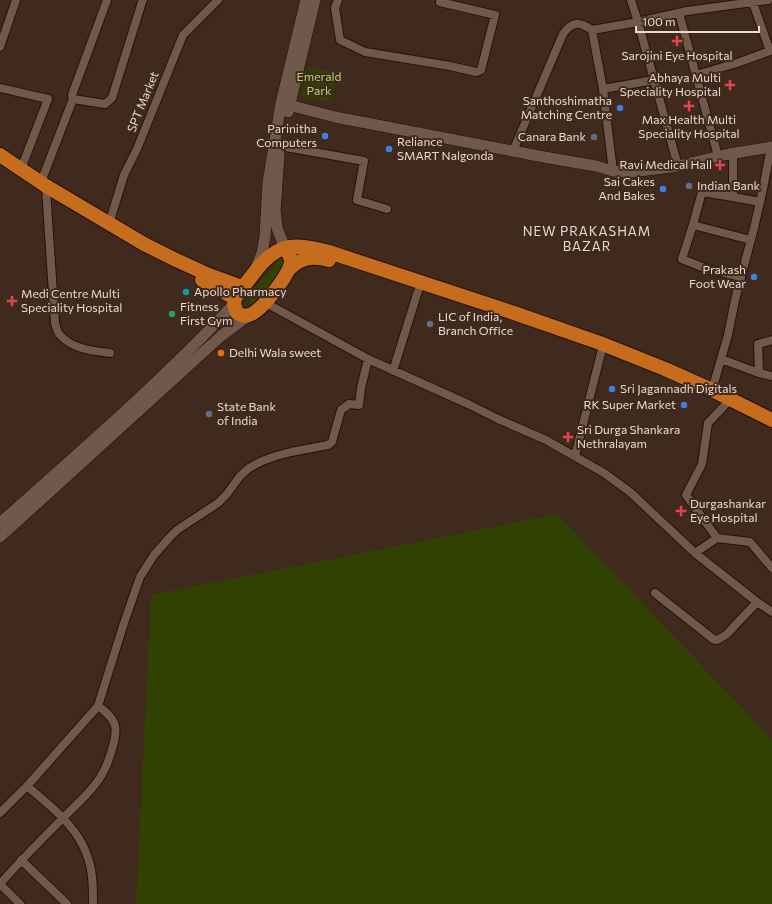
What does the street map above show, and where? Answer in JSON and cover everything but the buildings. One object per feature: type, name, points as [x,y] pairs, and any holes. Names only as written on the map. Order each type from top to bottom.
[{"type":"highway","points":[[0,155],[44,184],[144,244],[209,275],[237,296]]},
{"type":"highway","points":[[285,248],[289,252],[291,264],[285,276],[266,303],[256,312],[249,315],[243,316],[237,313],[237,296],[267,258],[285,248],[313,248],[514,313],[600,344],[665,369],[712,390],[772,420]]},
{"type":"highway","points":[[289,269],[295,263],[304,259],[315,257],[326,259],[602,349],[726,404],[772,427]]},
{"type":"street","points":[[0,47],[16,0]]},
{"type":"street","points":[[107,0],[72,95],[73,99],[44,184],[55,323],[59,334],[67,342],[89,350],[110,353]]},
{"type":"street","name":"SPT Market","points":[[110,224],[124,175],[137,149],[183,35],[218,0]]},
{"type":"street","points":[[254,273],[262,253],[265,236],[268,183],[306,0]]},
{"type":"street","points":[[285,248],[277,228],[275,210],[285,104],[316,0]]},
{"type":"street","points":[[338,0],[335,8],[340,40],[365,52],[450,66],[476,72],[481,70],[495,15],[440,2]]},
{"type":"street","points":[[631,0],[678,166]]},
{"type":"street","points":[[513,152],[563,34],[567,28],[573,24],[583,24],[592,30],[727,3],[768,0]]},
{"type":"street","points":[[73,99],[106,104],[112,98],[140,1]]},
{"type":"street","points":[[696,76],[770,51],[753,1]]},
{"type":"street","points":[[679,13],[718,156]]},
{"type":"street","points":[[592,30],[603,89],[613,171]]},
{"type":"street","points":[[603,89],[654,80]]},
{"type":"street","points":[[0,88],[48,99],[20,169]]},
{"type":"street","points":[[285,104],[335,117],[513,152],[596,166],[613,171],[631,172],[678,166],[718,156],[771,147],[760,202],[728,335],[712,390]]},
{"type":"street","points":[[280,146],[364,160],[357,200],[387,208]]},
{"type":"street","points":[[733,153],[733,197]]},
{"type":"street","points":[[741,278],[734,274],[707,269],[682,259],[702,192],[760,202]]},
{"type":"street","points":[[693,225],[751,240]]},
{"type":"street","points":[[393,371],[418,290]]},
{"type":"street","points":[[0,523],[182,358],[208,332],[237,296]]},
{"type":"street","points":[[266,303],[368,359],[546,440],[604,473],[630,492],[695,553],[757,602],[771,610]]},
{"type":"street","points":[[0,537],[221,336],[249,315]]},
{"type":"street","points":[[759,373],[758,344],[772,340]]},
{"type":"street","points":[[575,456],[602,349]]},
{"type":"street","points":[[0,813],[27,786],[98,706],[140,577],[154,555],[177,530],[218,503],[227,494],[240,476],[249,468],[276,456],[328,445],[332,442],[341,410],[349,404],[359,405],[361,388],[368,359]]},
{"type":"street","points":[[721,359],[759,373],[772,376]]},
{"type":"street","points":[[716,538],[686,495],[702,464],[708,423],[726,404]]},
{"type":"street","points":[[695,553],[716,538],[750,542],[772,568]]},
{"type":"street","points":[[655,593],[713,639],[717,640],[726,635],[757,602]]},
{"type":"street","points":[[20,904],[0,884],[21,860],[80,801],[102,775],[113,745],[116,731],[114,721],[98,706]]},
{"type":"street","points":[[27,786],[63,818],[80,838],[89,859],[93,889],[93,904]]},
{"type":"street","points":[[21,860],[67,904]]},
{"type":"green space","name":"Emerald Park","points":[[309,67],[337,73],[331,102],[301,96]]},
{"type":"green space","points":[[283,255],[288,263],[261,301],[249,309],[251,293]]},
{"type":"green space","points":[[557,514],[772,739],[772,904],[136,904],[151,595]]},
{"type":"place","name":"Sarojini Eye Hospital","points":[[677,41]]},
{"type":"place","name":"Abhaya Multi Speciality Hospital","points":[[730,85]]},
{"type":"place","name":"Max Health Multi Speciality Hospital","points":[[689,106]]},
{"type":"place","name":"Santhoshimatha Matching Centre","points":[[620,108]]},
{"type":"place","name":"Parinitha Computers","points":[[325,136]]},
{"type":"place","name":"Canara Bank","points":[[594,137]]},
{"type":"place","name":"Reliance SMART Nalgonda","points":[[389,149]]},
{"type":"place","name":"Ravi Medical Hall","points":[[720,165]]},
{"type":"place","name":"Indian Bank","points":[[689,186]]},
{"type":"place","name":"Sai Cakes And Bakes","points":[[663,189]]},
{"type":"place","name":"Prakash Foot Wear","points":[[754,277]]},
{"type":"place","name":"Apollo Pharmacy","points":[[186,292]]},
{"type":"place","name":"Medi Centre Multi Speciality Hospital","points":[[12,301]]},
{"type":"place","name":"Fitness First Gym","points":[[172,314]]},
{"type":"place","name":"LIC of India, Branch Office","points":[[430,324]]},
{"type":"place","name":"Delhi Wala sweet","points":[[221,353]]},
{"type":"place","name":"Sri Jagannadh Digitals","points":[[612,389]]},
{"type":"place","name":"RK Super Market","points":[[684,405]]},
{"type":"place","name":"State Bank of India","points":[[209,414]]},
{"type":"place","name":"Sri Durga Shankara Nethralayam","points":[[568,437]]},
{"type":"place","name":"Durgashankar Eye Hospital","points":[[681,511]]},
{"type":"district","name":"NEW PRAKASHAM BAZAR","points":[[587,238]]}]
